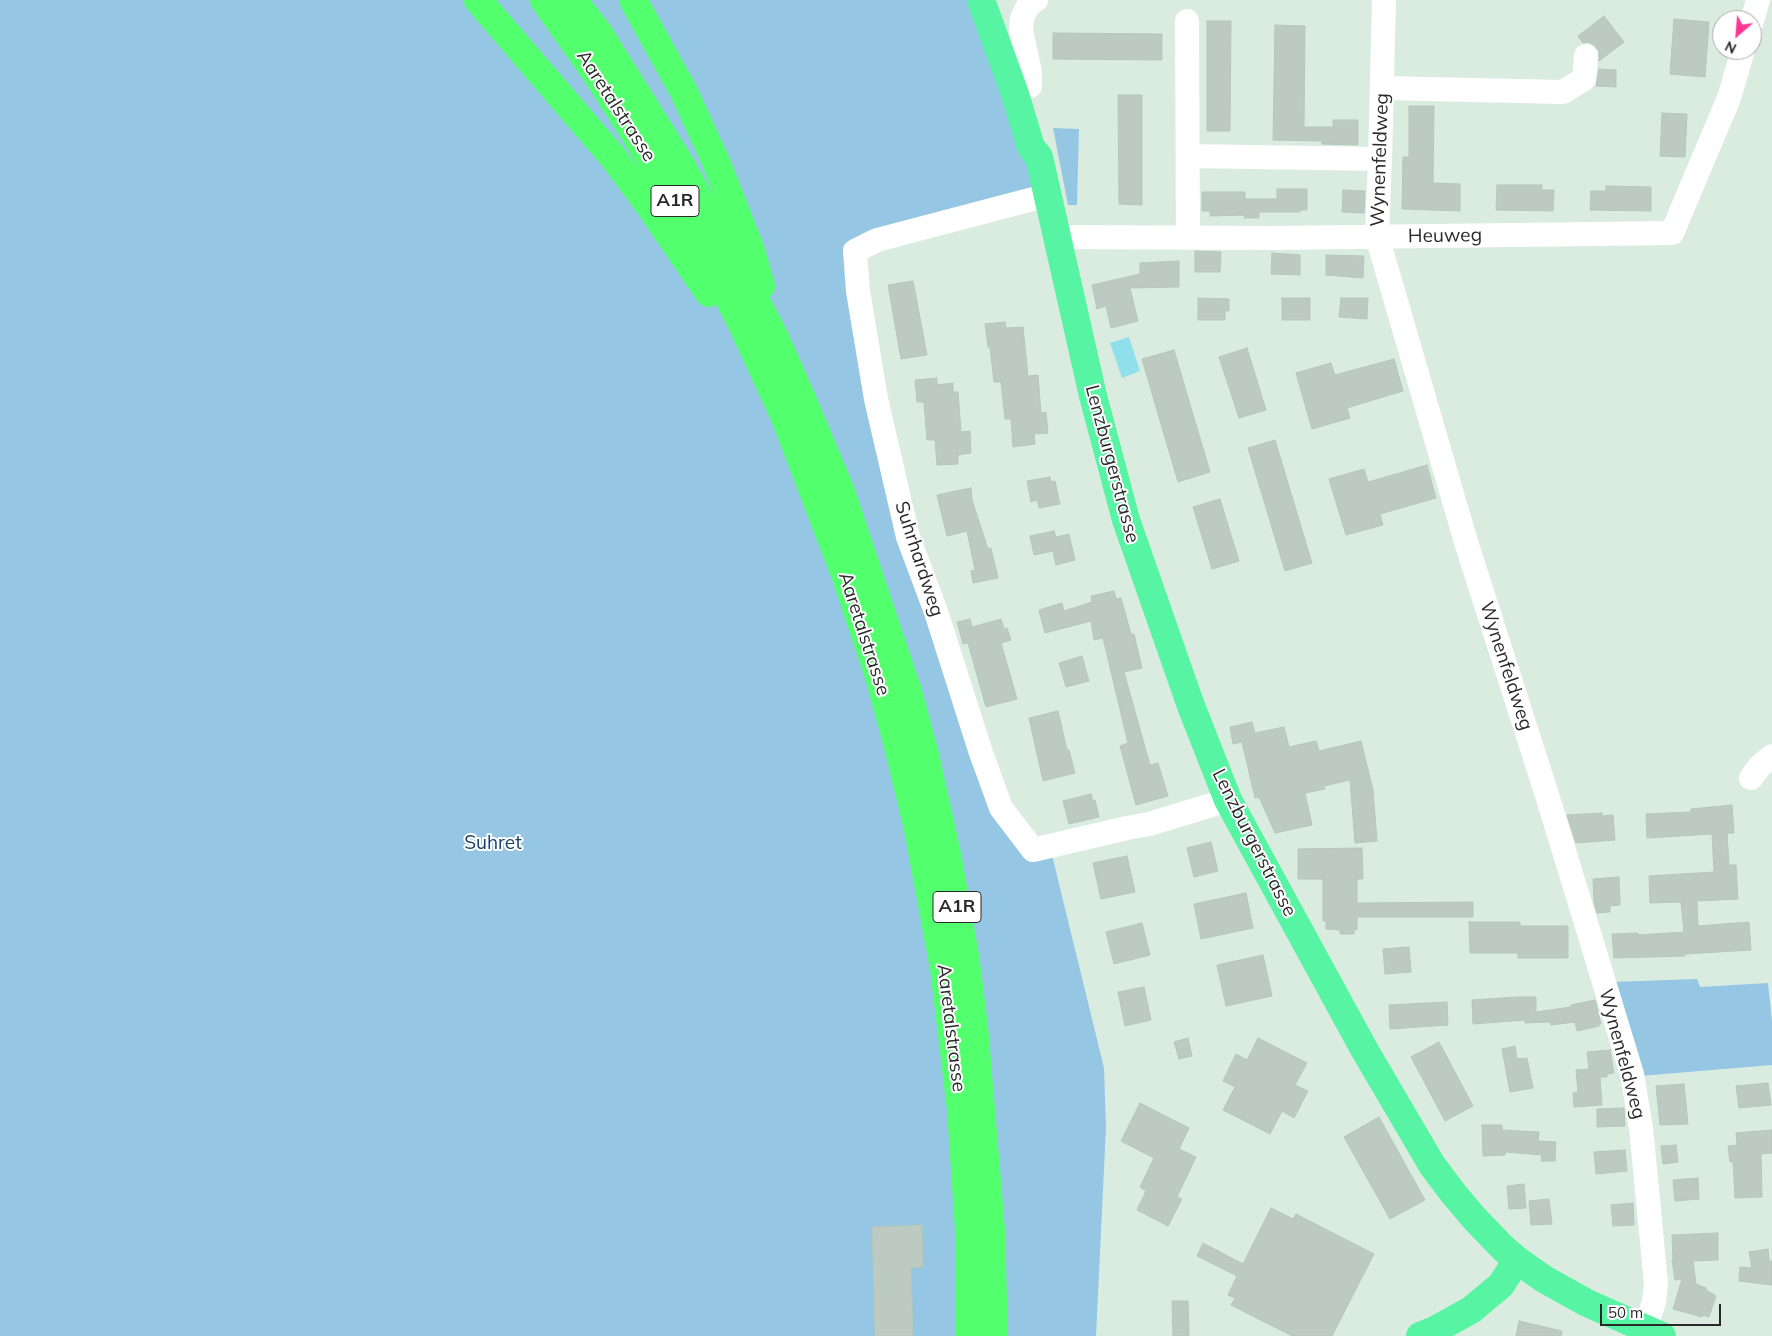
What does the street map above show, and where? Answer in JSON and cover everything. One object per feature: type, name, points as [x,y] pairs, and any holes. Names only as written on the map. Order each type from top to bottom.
[{"type":"highway","points":[[478,0],[575,111],[613,157],[651,208],[711,297],[784,414]]},
{"type":"highway","name":"Aaretalstrasse","points":[[544,0],[597,74],[675,200],[741,322],[784,414],[846,577],[879,676],[898,742],[927,872],[944,968],[961,1109],[970,1244],[970,1336]]},
{"type":"highway","name":"Aaretalstrasse","points":[[573,0],[598,32],[681,165],[741,272],[775,338],[841,492],[908,692],[940,820],[965,956],[974,1026],[990,1230],[994,1336]]},
{"type":"highway","points":[[633,0],[684,92],[716,162],[750,248],[775,338]]},
{"type":"main road","name":"Lenzburgerstrasse","points":[[981,0],[1015,94],[1031,146],[1039,157],[1093,396],[1138,559],[1191,706],[1228,800],[1364,1049],[1432,1165],[1475,1220],[1517,1260],[1568,1293],[1653,1332]]},
{"type":"main road","name":"Lenzburgerstrasse","points":[[1000,0],[1030,86],[1043,145],[1039,157]]},
{"type":"main road","points":[[1420,1336],[1471,1310],[1501,1285],[1517,1260]]},
{"type":"street","points":[[1030,86],[1030,72],[1021,30],[1022,18],[1028,6],[1036,0]]},
{"type":"street","name":"Wynenfeldweg","points":[[1384,0],[1383,88],[1376,236],[1466,542],[1547,795],[1632,1074],[1641,1128],[1656,1283],[1653,1332]]},
{"type":"street","points":[[1187,21],[1188,238]]},
{"type":"street","points":[[1383,88],[1563,92],[1584,79],[1586,56]]},
{"type":"street","name":"Heuweg","points":[[1056,237],[1188,238],[1672,233],[1729,98],[1740,60]]},
{"type":"street","points":[[1188,156],[1380,159]]},
{"type":"street","name":"Suhrhardweg","points":[[1048,195],[877,240],[855,251],[858,291],[876,399],[908,537],[936,612],[1001,808],[1034,850],[1149,824],[1228,800]]},
{"type":"street","points":[[1751,778],[1760,766],[1772,756]]},
{"type":"green space","name":"Suhret","points":[[0,0],[991,0],[1048,195],[855,251],[876,399],[981,753],[1033,850],[1050,847],[1104,1068],[1106,1127],[1096,1336],[0,1336]]},
{"type":"green space","points":[[1053,128],[1079,129],[1077,205],[1068,205]]},
{"type":"green space","points":[[1697,979],[1700,987],[1768,983],[1772,1022],[1772,1065],[1640,1076],[1612,982]]},
{"type":"shaded area","points":[[1129,337],[1140,371],[1122,378],[1110,343]]},
{"type":"building","points":[[1604,16],[1624,42],[1599,61],[1599,51],[1594,45],[1588,42],[1583,43],[1578,36]]},
{"type":"building","points":[[1674,19],[1709,22],[1705,77],[1670,74]]},
{"type":"building","points":[[1207,21],[1231,21],[1230,131],[1207,131]]},
{"type":"building","points":[[1275,25],[1305,26],[1304,127],[1333,127],[1333,120],[1358,120],[1358,145],[1322,144],[1322,141],[1273,140]]},
{"type":"building","points":[[1053,33],[1162,34],[1162,60],[1053,59]]},
{"type":"building","points":[[1599,69],[1616,70],[1616,87],[1596,86]]},
{"type":"building","points":[[1118,95],[1142,95],[1142,205],[1119,204]]},
{"type":"building","points":[[1409,106],[1434,106],[1433,183],[1460,184],[1460,211],[1402,209],[1403,157],[1409,157]]},
{"type":"building","points":[[1662,113],[1687,114],[1685,157],[1660,156]]},
{"type":"building","points":[[1497,185],[1542,185],[1542,190],[1554,190],[1553,211],[1496,210]]},
{"type":"building","points":[[1606,186],[1651,187],[1651,211],[1590,210],[1591,191],[1606,191]]},
{"type":"building","points":[[1277,189],[1307,189],[1307,210],[1300,210],[1300,212],[1259,212],[1259,218],[1244,218],[1245,215],[1210,216],[1210,211],[1202,211],[1202,192],[1245,192],[1245,199],[1277,199]]},
{"type":"building","points":[[1343,190],[1365,191],[1364,213],[1342,212]]},
{"type":"building","points":[[1195,251],[1221,252],[1220,272],[1195,272]]},
{"type":"building","points":[[1272,253],[1300,255],[1300,275],[1271,274]]},
{"type":"building","points":[[1326,255],[1364,256],[1363,278],[1326,275]]},
{"type":"building","points":[[1179,261],[1179,287],[1130,288],[1138,321],[1111,328],[1106,306],[1097,309],[1092,285],[1140,274],[1140,263]]},
{"type":"building","points":[[913,281],[927,355],[901,359],[888,285]]},
{"type":"building","points":[[1198,298],[1229,299],[1229,311],[1225,311],[1225,320],[1198,320]]},
{"type":"building","points":[[1282,298],[1310,298],[1310,320],[1282,320]]},
{"type":"building","points":[[1341,298],[1368,298],[1367,319],[1339,317]]},
{"type":"building","points":[[1005,322],[1006,328],[1023,327],[1028,376],[1038,375],[1041,413],[1046,412],[1048,433],[1034,434],[1035,444],[1013,447],[1011,419],[1005,419],[1001,382],[994,382],[985,324]]},
{"type":"building","points":[[1247,348],[1266,410],[1239,418],[1219,357]]},
{"type":"building","points":[[1174,350],[1210,472],[1178,482],[1142,359]]},
{"type":"building","points":[[1394,359],[1403,391],[1347,408],[1350,418],[1312,429],[1296,373],[1331,363],[1335,375]]},
{"type":"building","points":[[937,378],[937,385],[953,383],[953,392],[958,392],[961,432],[970,431],[971,453],[958,455],[958,464],[937,465],[935,440],[927,440],[924,402],[917,402],[915,380]]},
{"type":"building","points":[[1275,440],[1312,563],[1285,571],[1248,448]]},
{"type":"building","points":[[1427,465],[1436,498],[1380,514],[1383,525],[1346,535],[1329,479],[1364,469],[1368,482]]},
{"type":"building","points":[[1050,477],[1051,482],[1055,481],[1060,504],[1039,508],[1037,500],[1031,502],[1027,481]]},
{"type":"building","points":[[971,488],[972,500],[988,549],[991,548],[998,578],[973,583],[971,571],[975,570],[967,531],[947,536],[937,495]]},
{"type":"building","points":[[1220,499],[1239,561],[1212,569],[1193,507]]},
{"type":"building","points":[[1054,531],[1056,537],[1069,534],[1075,560],[1056,565],[1053,551],[1034,555],[1030,536]]},
{"type":"building","points":[[1114,591],[1116,599],[1121,598],[1131,634],[1134,634],[1142,668],[1124,672],[1150,765],[1158,763],[1168,796],[1136,805],[1120,746],[1128,743],[1103,638],[1094,640],[1091,621],[1045,633],[1039,610],[1062,603],[1064,611],[1092,602],[1091,596]]},
{"type":"building","points":[[970,619],[972,627],[1001,619],[1004,629],[1007,628],[1011,640],[1001,643],[1017,699],[986,707],[968,643],[963,644],[957,622]]},
{"type":"building","points":[[1082,656],[1089,681],[1066,687],[1059,663]]},
{"type":"building","points":[[1058,711],[1067,750],[1069,750],[1075,773],[1043,781],[1029,718]]},
{"type":"building","points":[[1252,722],[1255,733],[1284,727],[1289,747],[1316,741],[1319,751],[1361,741],[1373,790],[1377,841],[1355,843],[1350,780],[1324,786],[1325,789],[1305,793],[1312,825],[1275,833],[1259,797],[1255,798],[1242,742],[1233,744],[1230,727]]},
{"type":"building","points":[[1091,794],[1093,801],[1095,800],[1099,817],[1069,824],[1063,801]]},
{"type":"building","points":[[1732,805],[1734,833],[1727,833],[1729,865],[1736,865],[1738,899],[1697,901],[1698,926],[1749,922],[1751,950],[1685,954],[1685,956],[1614,958],[1612,934],[1638,933],[1638,935],[1684,932],[1681,902],[1650,903],[1649,876],[1714,872],[1712,834],[1647,838],[1646,814],[1691,812],[1691,809]]},
{"type":"building","points":[[1602,813],[1602,816],[1613,815],[1615,840],[1576,843],[1567,815]]},
{"type":"building","points":[[1211,842],[1218,871],[1194,877],[1187,848]]},
{"type":"building","points":[[1362,848],[1363,879],[1357,879],[1357,903],[1473,902],[1473,917],[1357,917],[1357,930],[1354,929],[1354,934],[1340,934],[1340,930],[1326,929],[1326,921],[1323,921],[1323,879],[1298,879],[1298,849]]},
{"type":"building","points":[[1127,856],[1135,892],[1101,899],[1093,863]]},
{"type":"building","points":[[1619,877],[1620,905],[1610,906],[1610,912],[1597,913],[1594,902],[1593,879]]},
{"type":"building","points":[[1246,893],[1253,928],[1201,939],[1194,904]]},
{"type":"building","points":[[1469,922],[1520,922],[1520,926],[1568,926],[1568,958],[1518,958],[1518,953],[1470,953]]},
{"type":"building","points":[[1142,923],[1150,955],[1114,964],[1106,932]]},
{"type":"building","points":[[1409,947],[1411,972],[1385,974],[1383,949]]},
{"type":"building","points":[[1263,955],[1272,996],[1226,1006],[1217,965]]},
{"type":"building","points":[[1144,987],[1151,1020],[1125,1026],[1118,992]]},
{"type":"building","points":[[1536,997],[1536,1012],[1571,1007],[1571,1005],[1595,1000],[1601,1024],[1577,1031],[1575,1022],[1551,1025],[1550,1022],[1525,1023],[1525,1020],[1473,1024],[1472,1000]]},
{"type":"building","points":[[1447,1002],[1448,1025],[1390,1029],[1389,1005]]},
{"type":"building","points":[[1188,1038],[1192,1056],[1179,1059],[1174,1042]]},
{"type":"building","points":[[1258,1038],[1307,1063],[1295,1085],[1308,1091],[1294,1118],[1282,1111],[1270,1134],[1223,1110],[1235,1087],[1223,1081],[1236,1054],[1247,1060]]},
{"type":"building","points":[[1439,1042],[1473,1106],[1445,1121],[1411,1057]]},
{"type":"building","points":[[1515,1046],[1517,1059],[1527,1058],[1533,1088],[1510,1092],[1502,1049]]},
{"type":"building","points":[[1610,1050],[1614,1073],[1607,1074],[1607,1077],[1600,1077],[1602,1105],[1574,1107],[1573,1093],[1578,1092],[1576,1070],[1589,1069],[1587,1052]]},
{"type":"building","points":[[1768,1083],[1771,1105],[1739,1108],[1736,1086]]},
{"type":"building","points":[[1684,1084],[1688,1124],[1660,1125],[1656,1086]]},
{"type":"building","points":[[1140,1103],[1189,1128],[1179,1149],[1196,1157],[1177,1197],[1182,1199],[1168,1226],[1137,1210],[1146,1191],[1140,1187],[1154,1158],[1121,1141]]},
{"type":"building","points":[[1624,1108],[1625,1126],[1597,1127],[1597,1109]]},
{"type":"building","points":[[1379,1117],[1425,1200],[1390,1219],[1344,1137]]},
{"type":"building","points":[[1482,1125],[1502,1125],[1502,1130],[1539,1132],[1538,1141],[1556,1142],[1555,1161],[1541,1161],[1542,1155],[1505,1152],[1505,1155],[1483,1156]]},
{"type":"building","points":[[1772,1130],[1772,1153],[1761,1154],[1762,1197],[1735,1198],[1733,1162],[1730,1162],[1728,1146],[1737,1145],[1736,1133]]},
{"type":"building","points":[[1676,1145],[1678,1162],[1663,1164],[1661,1146]]},
{"type":"building","points":[[1625,1150],[1627,1171],[1596,1174],[1594,1152]]},
{"type":"building","points":[[1698,1178],[1699,1199],[1675,1201],[1673,1180]]},
{"type":"building","points":[[1524,1184],[1526,1208],[1509,1209],[1507,1186]]},
{"type":"building","points":[[1549,1199],[1552,1224],[1531,1225],[1529,1201]]},
{"type":"building","points":[[1633,1203],[1634,1225],[1613,1226],[1611,1205]]},
{"type":"building","points":[[1271,1208],[1293,1219],[1296,1214],[1374,1254],[1332,1336],[1292,1336],[1231,1305],[1235,1298],[1228,1295],[1237,1276],[1197,1256],[1203,1243],[1243,1264]]},
{"type":"building","points":[[922,1225],[923,1267],[911,1268],[913,1336],[875,1336],[872,1227]]},
{"type":"building","points":[[1718,1233],[1718,1260],[1693,1261],[1696,1284],[1706,1288],[1706,1290],[1716,1296],[1709,1317],[1703,1315],[1702,1317],[1673,1309],[1682,1279],[1675,1280],[1672,1260],[1672,1235]]},
{"type":"building","points":[[1768,1249],[1769,1261],[1772,1261],[1772,1285],[1739,1281],[1740,1267],[1752,1268],[1749,1252]]},
{"type":"building","points":[[1172,1301],[1188,1301],[1189,1336],[1173,1336]]},
{"type":"building","points":[[1519,1321],[1562,1331],[1561,1336],[1516,1336]]}]
